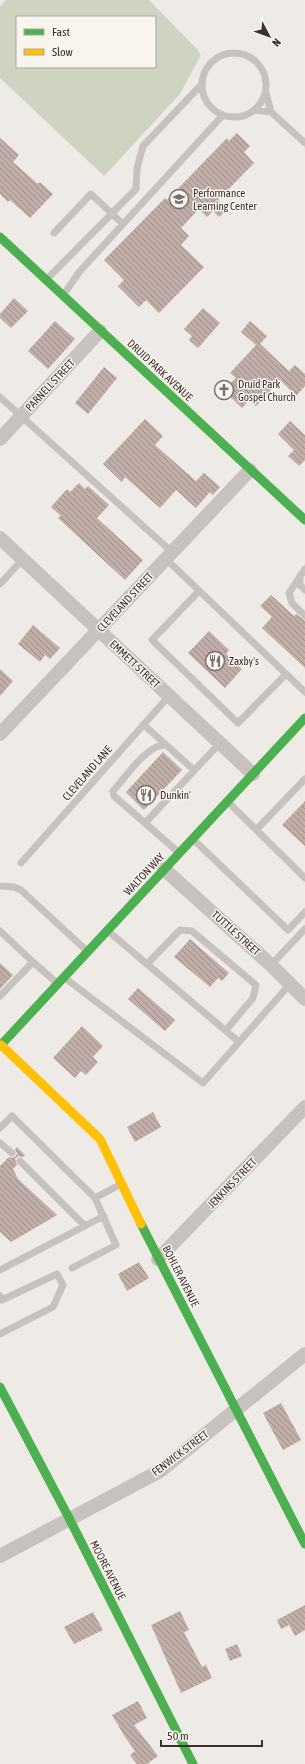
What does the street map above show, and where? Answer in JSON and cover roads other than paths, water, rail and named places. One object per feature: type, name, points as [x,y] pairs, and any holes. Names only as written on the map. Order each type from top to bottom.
[{"type":"street","name":"DRUID PARK AVENUE","points":[[0,237],[305,520]]},
{"type":"street","name":"PARNELL STREET","points":[[0,439],[100,331]]},
{"type":"street","name":"CLEVELAND STREET","points":[[0,734],[250,470]]},
{"type":"street","name":"EMMETT STREET","points":[[0,538],[253,774]]},
{"type":"street","name":"WALTON WAY","points":[[1,1046],[305,718]]},
{"type":"street","name":"TUTTLE STREET","points":[[164,869],[271,965],[305,999]]},
{"type":"street","name":"BOHLER AVENUE","points":[[1,1046],[100,1139],[158,1259],[237,1409],[305,1544]]},
{"type":"street","name":"JENKINS STREET","points":[[158,1259],[305,1107]]},
{"type":"street","name":"FENWICK STREET","points":[[0,1556],[160,1471],[305,1354]]},
{"type":"street","name":"MOORE AVENUE","points":[[0,1387],[69,1518],[193,1764]]},
{"type":"lane","points":[[266,93],[261,103],[254,110],[245,115],[234,117],[224,115],[214,110],[207,102],[202,84],[205,72],[210,63],[219,56],[229,53],[240,53],[254,60],[264,72],[267,82],[266,93],[271,112],[305,143]]},
{"type":"lane","points":[[46,280],[136,189],[137,168],[143,146],[202,84]]},
{"type":"lane","points":[[254,110],[271,112]]},
{"type":"lane","points":[[63,296],[80,271],[224,115]]},
{"type":"lane","points":[[54,233],[91,194],[123,224]]},
{"type":"lane","points":[[0,397],[169,555],[199,591],[305,692]]},
{"type":"lane","points":[[0,584],[23,560]]},
{"type":"lane","points":[[305,569],[289,593],[292,603],[305,616]]},
{"type":"lane","points":[[300,575],[300,585],[305,590]]},
{"type":"lane","points":[[199,591],[152,640],[232,718],[238,723],[286,674]]},
{"type":"lane","name":"CLEVELAND LANE","points":[[21,863],[169,696]]},
{"type":"lane","points":[[144,725],[194,770]]},
{"type":"lane","points":[[145,823],[220,743]]},
{"type":"lane","points":[[166,745],[161,745],[150,750],[113,792],[114,796],[179,853]]},
{"type":"lane","points":[[257,829],[305,779]]},
{"type":"lane","points":[[228,801],[305,878]]},
{"type":"lane","points":[[193,839],[288,930],[305,912]]},
{"type":"lane","points":[[0,886],[14,887],[21,890],[88,952]]},
{"type":"lane","points":[[271,965],[305,929]]},
{"type":"lane","points":[[108,930],[239,1042]]},
{"type":"lane","points":[[147,964],[180,930],[192,931],[256,985],[253,998],[226,1030]]},
{"type":"lane","points":[[0,931],[33,962],[203,1083],[290,984]]},
{"type":"lane","points":[[0,996],[33,962]]},
{"type":"lane","points":[[0,1128],[12,1116],[95,1198],[116,1245],[72,1268]]},
{"type":"lane","points":[[0,1143],[12,1153]]},
{"type":"lane","points":[[20,1161],[85,1226]]},
{"type":"lane","points":[[95,1198],[121,1184]]},
{"type":"lane","points":[[0,1270],[104,1216]]},
{"type":"lane","points":[[0,1296],[2,1300],[57,1274],[62,1285],[53,1308],[0,1334]]},
{"type":"place","name":"Performance Learning Center","points":[[179,199]]},
{"type":"place","name":"Druid Park Gospel Church","points":[[224,390]]},
{"type":"place","name":"Zaxby's","points":[[215,661]]},
{"type":"place","name":"Dunkin'","points":[[146,795]]}]
